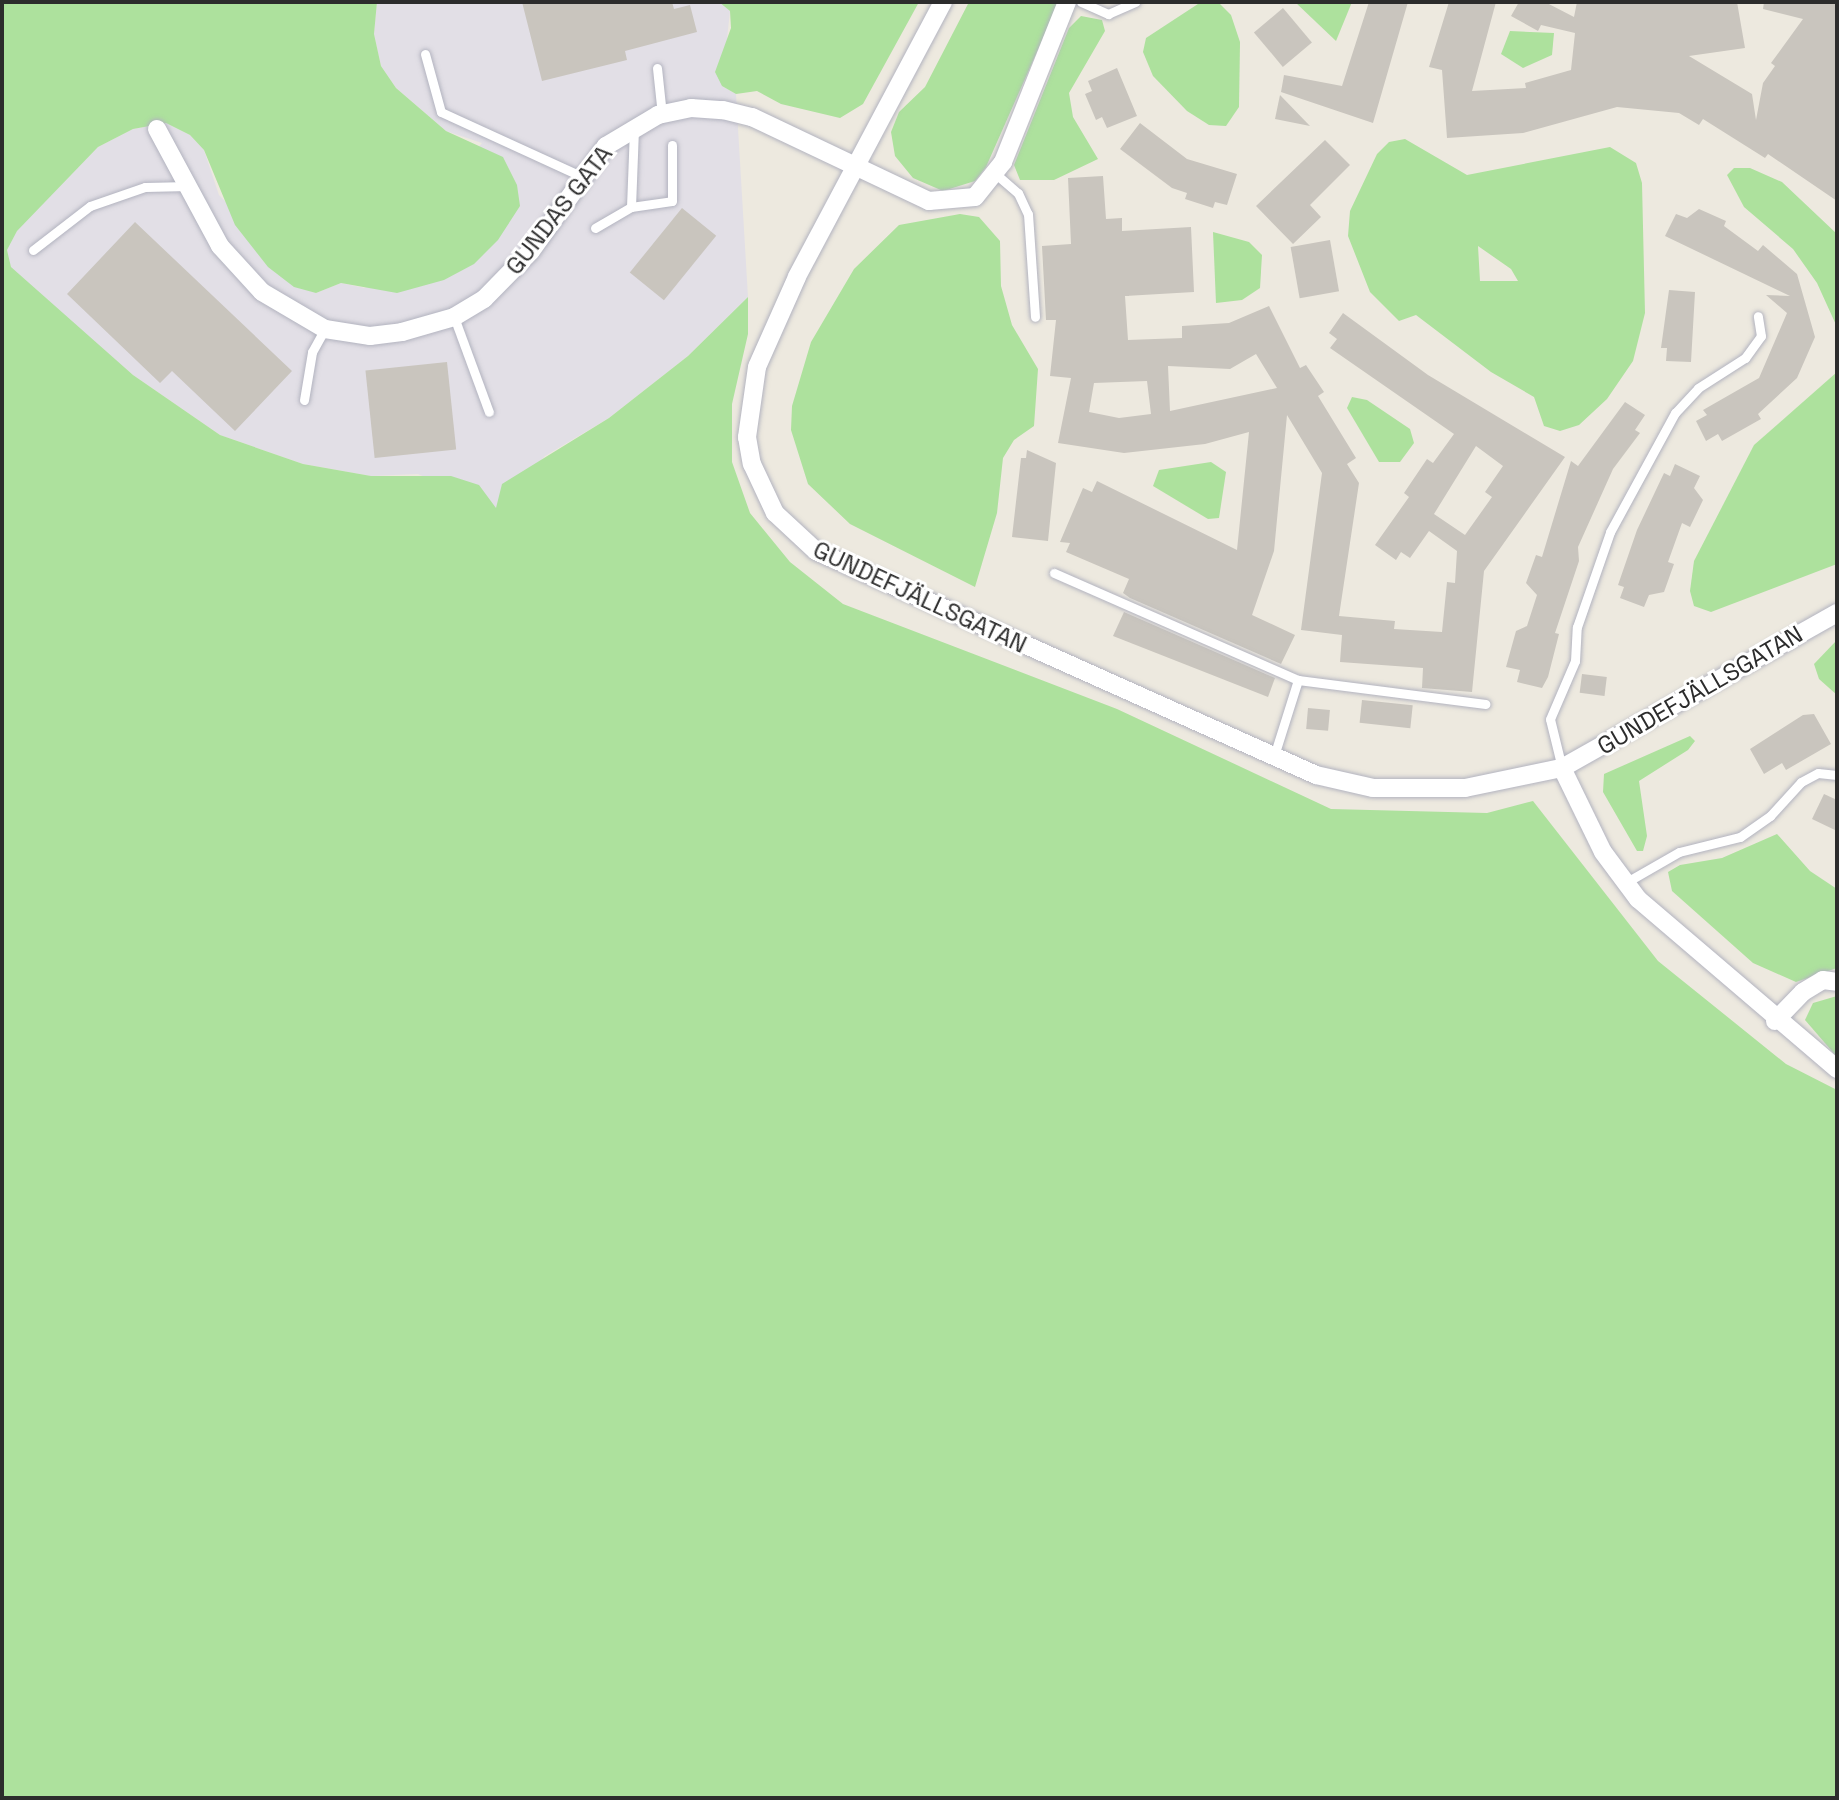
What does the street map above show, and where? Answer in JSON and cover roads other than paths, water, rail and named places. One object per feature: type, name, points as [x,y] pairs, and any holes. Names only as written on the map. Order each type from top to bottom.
[{"type":"street","name":"GUNDEFJÄLLSGATAN","points":[[943,2],[855,169],[757,367],[747,437],[762,491],[775,513],[795,535],[834,561],[1274,756],[1345,784],[1418,790],[1478,786],[1562,768],[1837,613]]},
{"type":"street","points":[[997,175],[1067,2]]},
{"type":"street","name":"GUNDAS GATA","points":[[157,129],[238,269],[291,313],[325,329],[370,336],[454,317],[507,279],[606,146],[634,126],[662,115],[691,108],[752,117],[855,169],[946,203],[975,197],[997,175]]},
{"type":"street","points":[[1562,768],[1603,852],[1625,883],[1775,1021],[1837,1069]]},
{"type":"street","points":[[1775,1021],[1803,992],[1823,980],[1837,982]]},
{"type":"lane","points":[[1081,2],[1108,14],[1135,2]]},
{"type":"lane","points":[[425,54],[441,112],[581,176]]},
{"type":"lane","points":[[657,68],[662,115]]},
{"type":"lane","points":[[631,207],[634,126]]},
{"type":"lane","points":[[595,228],[631,207],[672,201],[672,145]]},
{"type":"lane","points":[[997,175],[1018,193],[1028,214],[1035,317]]},
{"type":"lane","points":[[33,250],[90,206],[145,187],[189,186]]},
{"type":"lane","points":[[1562,768],[1550,719],[1575,661],[1577,627],[1610,532],[1675,413],[1698,388],[1745,358],[1761,336],[1758,316]]},
{"type":"lane","points":[[454,317],[489,412]]},
{"type":"lane","points":[[304,400],[312,352],[325,329]]},
{"type":"lane","points":[[1054,573],[1298,680],[1485,704]]},
{"type":"lane","points":[[1274,756],[1298,680]]},
{"type":"lane","points":[[1625,883],[1679,852],[1740,837],[1770,816],[1801,782],[1818,773],[1837,775]]}]
